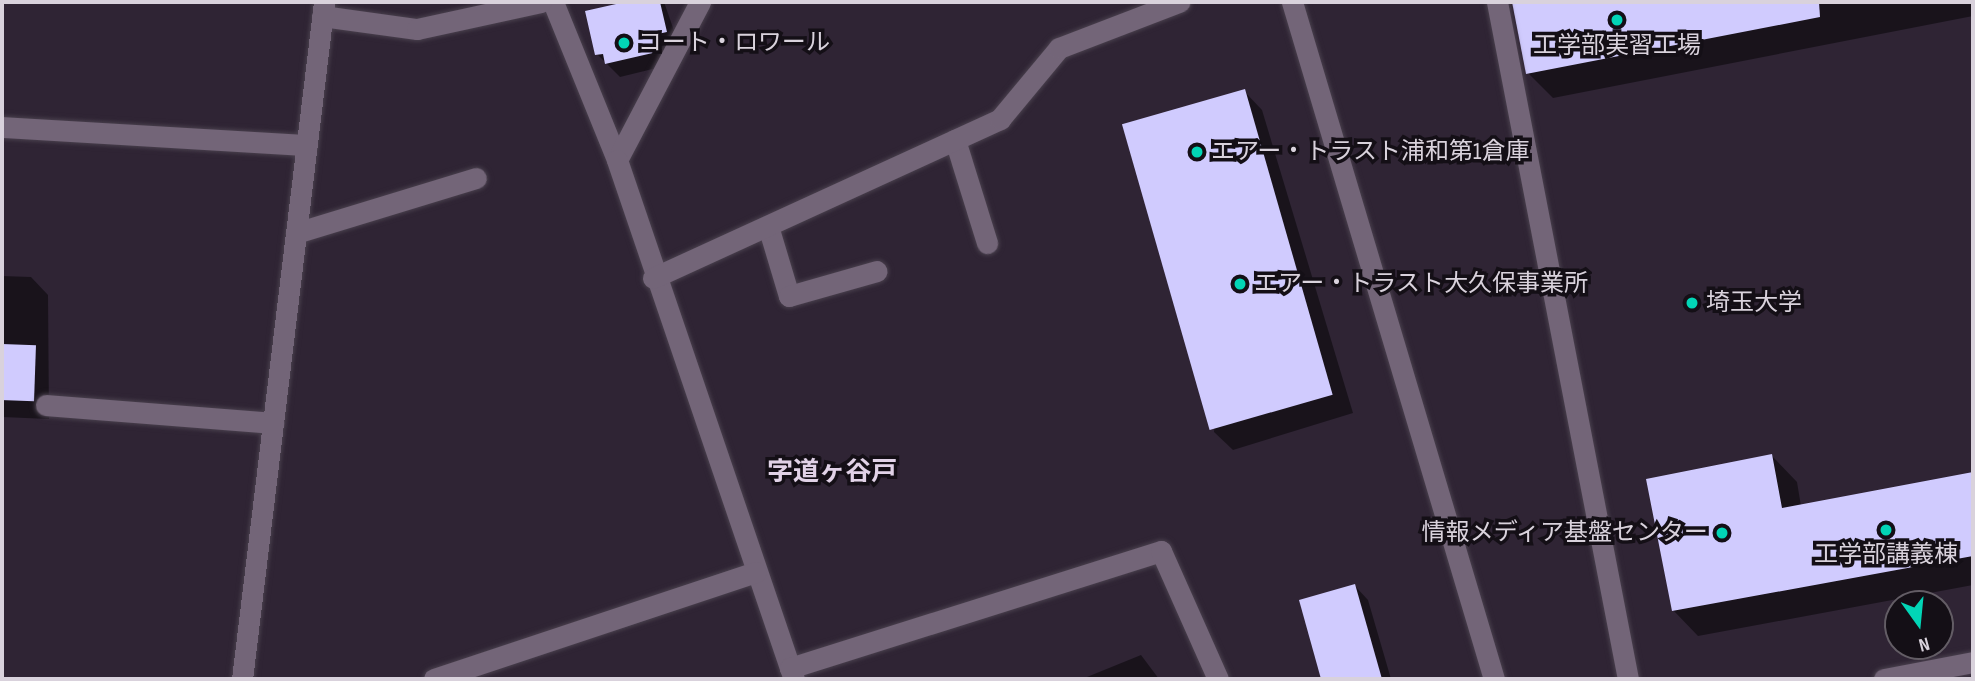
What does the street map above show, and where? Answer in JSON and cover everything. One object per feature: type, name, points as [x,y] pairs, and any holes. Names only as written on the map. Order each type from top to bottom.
[{"type":"street","points":[[242,679],[323,9],[417,29],[541,2]]},
{"type":"street","points":[[553,2],[617,160],[653,278],[792,674],[1161,551],[1218,679]]},
{"type":"street","points":[[617,160],[700,2]]},
{"type":"street","points":[[653,278],[1000,120],[1059,48],[1179,2]]},
{"type":"street","points":[[1292,2],[1494,679]]},
{"type":"street","points":[[1497,2],[1628,679]]},
{"type":"street","points":[[2,127],[306,145]]},
{"type":"street","points":[[955,140],[987,243]]},
{"type":"street","points":[[296,233],[476,178]]},
{"type":"street","points":[[768,226],[789,296],[877,271]]},
{"type":"street","points":[[46,405],[273,423]]},
{"type":"street","points":[[434,679],[756,572]]},
{"type":"street","points":[[1884,679],[1973,662]]},
{"type":"building","name":"コート・ロワール","points":[[625,2],[660,2],[667,32],[653,35],[657,52],[605,64],[603,54],[595,55],[585,11]]},
{"type":"building","name":"工学部実習工場","points":[[1512,2],[1819,2],[1820,17],[1526,74]]},
{"type":"building","points":[[1245,89],[1333,395],[1210,430],[1122,124]]},
{"type":"building","points":[[2,344],[36,345],[34,401],[2,400]]},
{"type":"building","points":[[1772,454],[1782,508],[1973,472],[1973,556],[1672,611],[1646,479]]},
{"type":"building","points":[[1355,584],[1382,679],[1321,679],[1299,600]]},
{"type":"place","name":"工学部実習工場","points":[[1617,20]]},
{"type":"place","name":"コート・ロワール","points":[[624,43]]},
{"type":"place","name":"エアー・トラスト浦和第1倉庫","points":[[1197,152]]},
{"type":"place","name":"エアー・トラスト大久保事業所","points":[[1240,284]]},
{"type":"place","name":"埼玉大学","points":[[1692,303]]},
{"type":"place","name":"工学部講義棟","points":[[1886,530]]},
{"type":"place","name":"情報メディア基盤センター","points":[[1722,533]]},
{"type":"district","name":"字道ヶ谷戸","points":[[832,473]]}]
